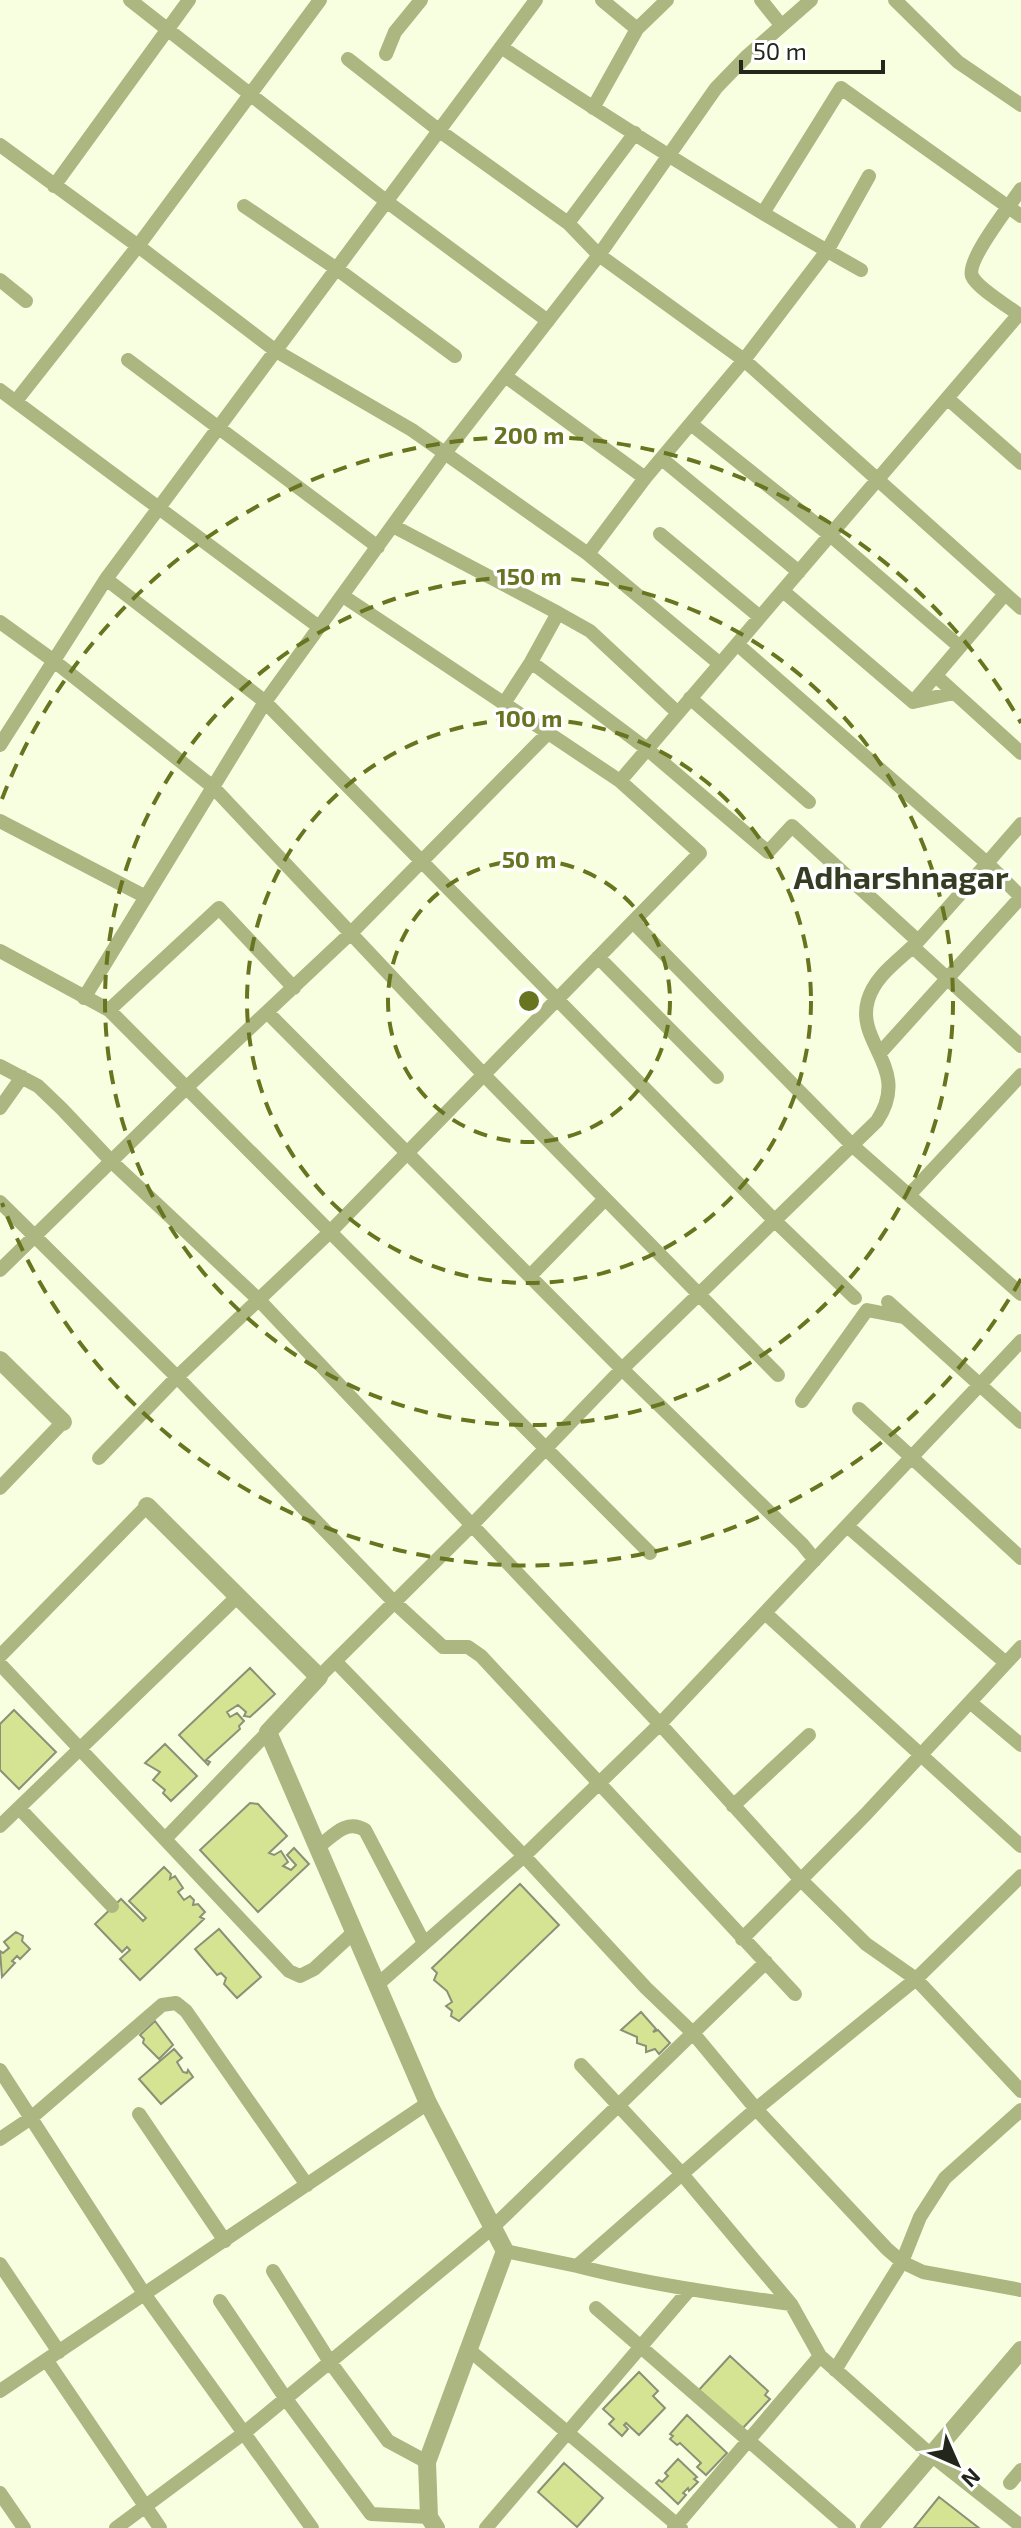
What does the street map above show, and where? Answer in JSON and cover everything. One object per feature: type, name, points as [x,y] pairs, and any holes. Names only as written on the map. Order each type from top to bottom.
[{"type":"street","points":[[130,0],[386,201],[548,321]]},
{"type":"street","points":[[54,186],[189,0]]},
{"type":"street","points":[[16,401],[138,246],[320,0]]},
{"type":"street","points":[[386,54],[395,32],[421,0]]},
{"type":"street","points":[[0,745],[106,579],[386,201],[441,132],[536,0]]},
{"type":"street","points":[[602,0],[637,29]]},
{"type":"street","points":[[593,108],[637,29],[667,0]]},
{"type":"street","points":[[761,0],[781,25]]},
{"type":"street","points":[[84,998],[265,702],[445,453],[599,255],[722,80],[811,0]]},
{"type":"street","points":[[895,0],[958,62],[1021,105]]},
{"type":"street","points":[[501,47],[593,108],[861,270]]},
{"type":"street","points":[[348,59],[441,132],[568,223],[599,255],[744,360],[1021,608]]},
{"type":"street","points":[[763,213],[841,88],[1015,212]]},
{"type":"street","points":[[568,223],[635,133]]},
{"type":"street","points":[[0,145],[276,351],[412,430],[588,554],[720,664]]},
{"type":"street","points":[[588,554],[827,251],[869,176]]},
{"type":"street","points":[[620,781],[1020,315],[978,284],[971,273],[978,253],[1015,212],[1021,189]]},
{"type":"street","points":[[244,206],[337,269],[455,356]]},
{"type":"street","points":[[0,280],[26,301]]},
{"type":"street","points":[[128,360],[378,547]]},
{"type":"street","points":[[505,376],[645,478]]},
{"type":"street","points":[[0,390],[319,627]]},
{"type":"street","points":[[947,398],[1021,463]]},
{"type":"street","points":[[691,424],[830,535],[960,647]]},
{"type":"street","points":[[662,459],[799,572]]},
{"type":"street","points":[[393,526],[590,631],[678,713]]},
{"type":"street","points":[[660,534],[760,617]]},
{"type":"street","points":[[106,579],[265,702],[773,1219],[855,1298]]},
{"type":"street","points":[[783,591],[913,702]]},
{"type":"street","points":[[913,702],[1005,594]]},
{"type":"street","points":[[99,1458],[177,1377],[331,1231],[700,853],[620,781],[343,596]]},
{"type":"street","points":[[505,702],[558,613]]},
{"type":"street","points":[[0,622],[213,787],[484,1075],[778,1375]]},
{"type":"street","points":[[737,644],[987,863],[1021,897],[880,1053]]},
{"type":"street","points":[[531,662],[647,749],[768,852],[792,826],[1021,1046]]},
{"type":"street","points":[[936,676],[1021,753]]},
{"type":"street","points":[[913,702],[954,693]]},
{"type":"street","points":[[690,698],[809,802]]},
{"type":"street","points":[[0,1270],[187,1087],[351,933],[549,732]]},
{"type":"street","points":[[0,821],[146,897]]},
{"type":"street","points":[[165,1839],[319,1677],[472,1525],[622,1369],[877,1121],[889,1099],[890,1090],[880,1053],[866,1020],[869,997],[882,975],[915,944],[1021,824]]},
{"type":"street","points":[[109,1010],[219,908],[294,988]]},
{"type":"street","points":[[633,922],[853,1146],[1021,1294]]},
{"type":"street","points":[[0,951],[109,1010],[650,1553]]},
{"type":"street","points":[[598,957],[717,1077]]},
{"type":"street","points":[[267,1012],[815,1560]]},
{"type":"street","points":[[0,1066],[38,1086],[112,1162],[259,1300],[660,1724],[801,1880],[866,1944],[916,1979],[1021,2091]]},
{"type":"street","points":[[910,1194],[1021,1075]]},
{"type":"street","points":[[0,1108],[22,1077]]},
{"type":"street","points":[[530,1276],[605,1199]]},
{"type":"street","points":[[0,1202],[177,1377],[394,1602],[443,1647],[468,1647],[474,1651],[600,1782],[795,1994]]},
{"type":"street","points":[[888,1302],[1021,1422]]},
{"type":"street","points":[[802,1401],[867,1310],[903,1317]]},
{"type":"street","points":[[377,1985],[524,1856],[660,1724],[1021,1341]]},
{"type":"street","points":[[0,1360],[63,1422],[0,1488]]},
{"type":"street","points":[[859,1409],[1021,1558]]},
{"type":"street","points":[[0,1656],[147,1506],[319,1677]]},
{"type":"street","points":[[847,1526],[1006,1663]]},
{"type":"street","points":[[0,1826],[238,1596]]},
{"type":"street","points":[[766,1614],[1021,1846]]},
{"type":"street","points":[[742,1939],[971,1703],[1021,1647]]},
{"type":"street","points":[[336,1662],[524,1856],[646,1988],[693,2033],[756,2109],[887,2249],[902,2262],[923,2272],[1021,2290]]},
{"type":"street","points":[[0,1664],[289,1971],[300,1976],[314,1969],[353,1933]]},
{"type":"street","points":[[971,1703],[1021,1745]]},
{"type":"street","points":[[268,1732],[428,2103],[505,2251],[618,2277],[791,2304]]},
{"type":"street","points":[[733,1806],[809,1735]]},
{"type":"street","points":[[19,1808],[112,1906]]},
{"type":"street","points":[[317,1848],[347,1826],[357,1825],[365,1830],[424,1943]]},
{"type":"street","points":[[577,2266],[756,2109],[916,1979],[1021,1876]]},
{"type":"street","points":[[116,2528],[147,2508],[244,2433],[492,2228],[766,1962]]},
{"type":"street","points":[[0,2139],[31,2118],[162,2005],[176,2003],[186,2011],[307,2185]]},
{"type":"street","points":[[581,2065],[682,2174],[791,2304],[820,2356],[931,2455],[1021,2526]]},
{"type":"street","points":[[0,2070],[145,2295],[312,2528]]},
{"type":"street","points":[[0,2391],[428,2103]]},
{"type":"street","points":[[835,2370],[902,2262],[920,2217],[935,2191],[945,2178],[1021,2110]]},
{"type":"street","points":[[139,2114],[225,2241]]},
{"type":"street","points":[[220,2301],[371,2521],[432,2522],[427,2462],[505,2251]]},
{"type":"street","points":[[0,2264],[160,2528]]},
{"type":"street","points":[[273,2271],[330,2362],[388,2441],[427,2462]]},
{"type":"street","points":[[507,2528],[491,2523],[690,2289]]},
{"type":"street","points":[[596,2308],[849,2528]]},
{"type":"street","points":[[468,2349],[677,2527],[820,2356]]},
{"type":"street","points":[[869,2528],[1021,2350]]},
{"type":"street","points":[[1010,2483],[1021,2470]]},
{"type":"street","points":[[0,2493],[24,2528]]},
{"type":"building","points":[[250,1668],[275,1694],[250,1717],[244,1716],[246,1712],[238,1705],[227,1712],[230,1717],[237,1713],[244,1721],[240,1729],[206,1760],[210,1762],[208,1765],[179,1735]]},
{"type":"building","points":[[14,1710],[56,1752],[19,1789],[0,1770],[0,1724]]},
{"type":"building","points":[[165,1744],[197,1776],[171,1801],[163,1793],[165,1790],[153,1780],[160,1772],[145,1763]]},
{"type":"building","points":[[250,1803],[258,1804],[287,1836],[269,1853],[274,1855],[281,1851],[288,1862],[283,1866],[291,1870],[296,1865],[287,1855],[294,1848],[309,1864],[258,1912],[200,1850]]},
{"type":"building","points":[[164,1867],[171,1874],[170,1879],[175,1876],[183,1888],[178,1892],[184,1900],[190,1896],[194,1900],[193,1905],[198,1904],[205,1912],[200,1917],[204,1919],[140,1980],[120,1959],[130,1950],[127,1947],[122,1952],[95,1924],[121,1899],[143,1921],[146,1918],[129,1901]]},
{"type":"building","points":[[520,1884],[559,1925],[459,2021],[451,2016],[452,2011],[446,2006],[452,2002],[447,1991],[434,1980],[437,1973],[432,1968]]},
{"type":"building","points":[[219,1929],[261,1977],[237,1998],[224,1984],[226,1978],[221,1973],[217,1975],[195,1949]]},
{"type":"building","points":[[16,1932],[23,1936],[22,1941],[30,1949],[20,1959],[17,1956],[12,1961],[15,1963],[2,1977],[0,1951],[3,1953],[9,1948],[4,1942]]},
{"type":"building","points":[[641,2012],[656,2029],[653,2032],[658,2030],[670,2043],[659,2054],[655,2049],[646,2052],[646,2046],[637,2043],[637,2037],[621,2030]]},
{"type":"building","points":[[155,2021],[173,2045],[159,2059],[143,2043],[140,2035]]},
{"type":"building","points":[[174,2049],[182,2058],[177,2062],[183,2072],[187,2073],[188,2070],[193,2077],[161,2104],[139,2079]]},
{"type":"building","points":[[730,2356],[768,2391],[765,2395],[770,2399],[741,2430],[698,2391]]},
{"type":"building","points":[[639,2372],[658,2391],[653,2396],[665,2408],[639,2435],[626,2423],[624,2425],[628,2429],[622,2436],[609,2424],[614,2419],[603,2409]]},
{"type":"building","points":[[687,2415],[727,2453],[706,2475],[697,2467],[701,2463],[680,2443],[677,2445],[670,2439],[673,2436],[670,2434]]},
{"type":"building","points":[[678,2459],[697,2477],[694,2479],[698,2482],[683,2493],[686,2495],[678,2504],[656,2483],[668,2476],[665,2473]]},
{"type":"building","points":[[564,2463],[603,2498],[577,2527],[538,2492]]},
{"type":"building","points":[[939,2497],[979,2528],[914,2528]]},
{"type":"district","name":"Adharshnagar","points":[[901,878]]}]
